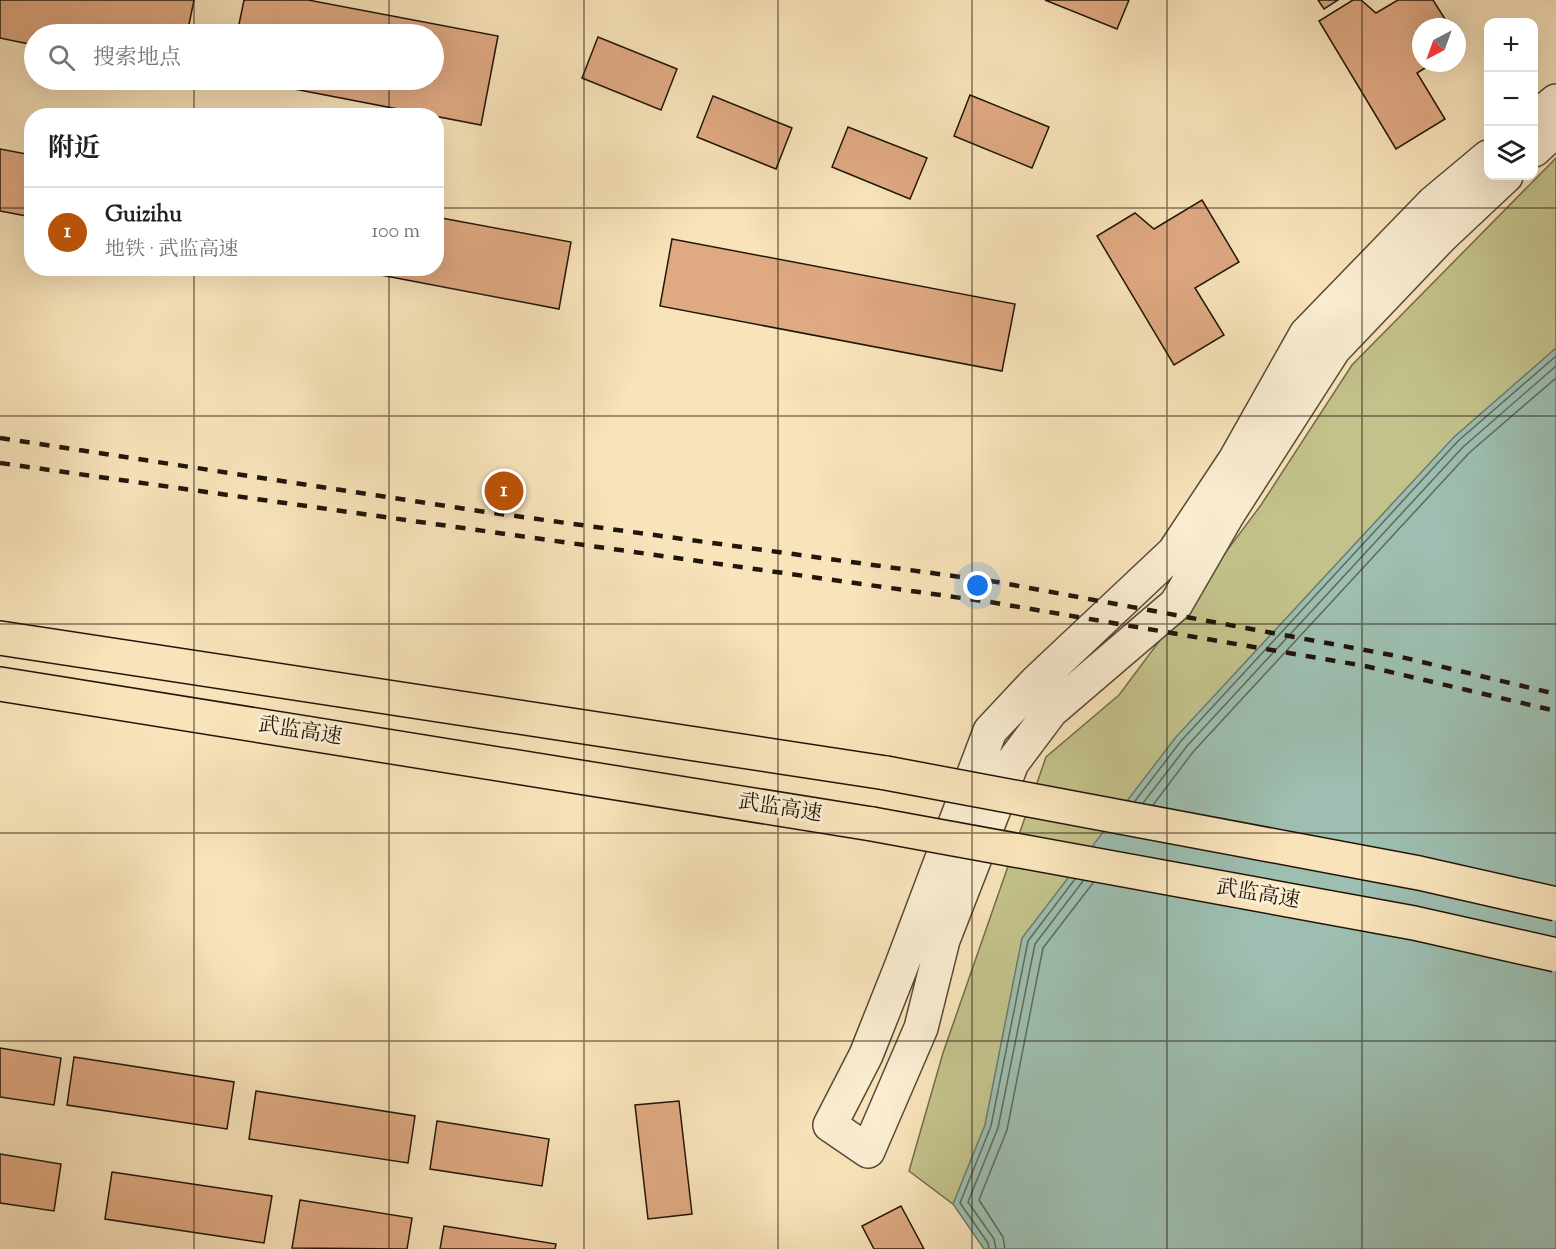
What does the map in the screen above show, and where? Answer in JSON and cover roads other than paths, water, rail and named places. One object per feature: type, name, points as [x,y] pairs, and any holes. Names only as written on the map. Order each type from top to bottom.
[{"type":"highway","points":[[0,638],[886,773],[1419,873],[1556,904]]},
{"type":"highway","name":"武监高速","points":[[0,684],[872,824],[1414,923],[1556,955]]},
{"type":"street","points":[[1538,116],[1556,101]]},
{"type":"street","points":[[1538,146],[1556,130]]},
{"type":"street","points":[[1484,160],[1433,203],[1306,334],[1235,460],[1174,552],[1036,682],[990,731],[870,1044],[830,1125],[868,1151],[921,1028],[943,940],[1012,763],[1051,711],[1176,604],[1228,514],[1334,349],[1440,238],[1502,180]]},
{"type":"water","points":[[1556,348],[1556,1249],[984,1249],[953,1204],[985,1125],[1022,938],[1176,737],[1454,437]]},
{"type":"railway","points":[[0,438],[479,511],[997,582],[1397,656],[1556,694]]},
{"type":"railway","points":[[0,463],[990,602],[1365,666],[1556,711]]},
{"type":"place","name":"Guizihu","points":[[504,491]]}]
